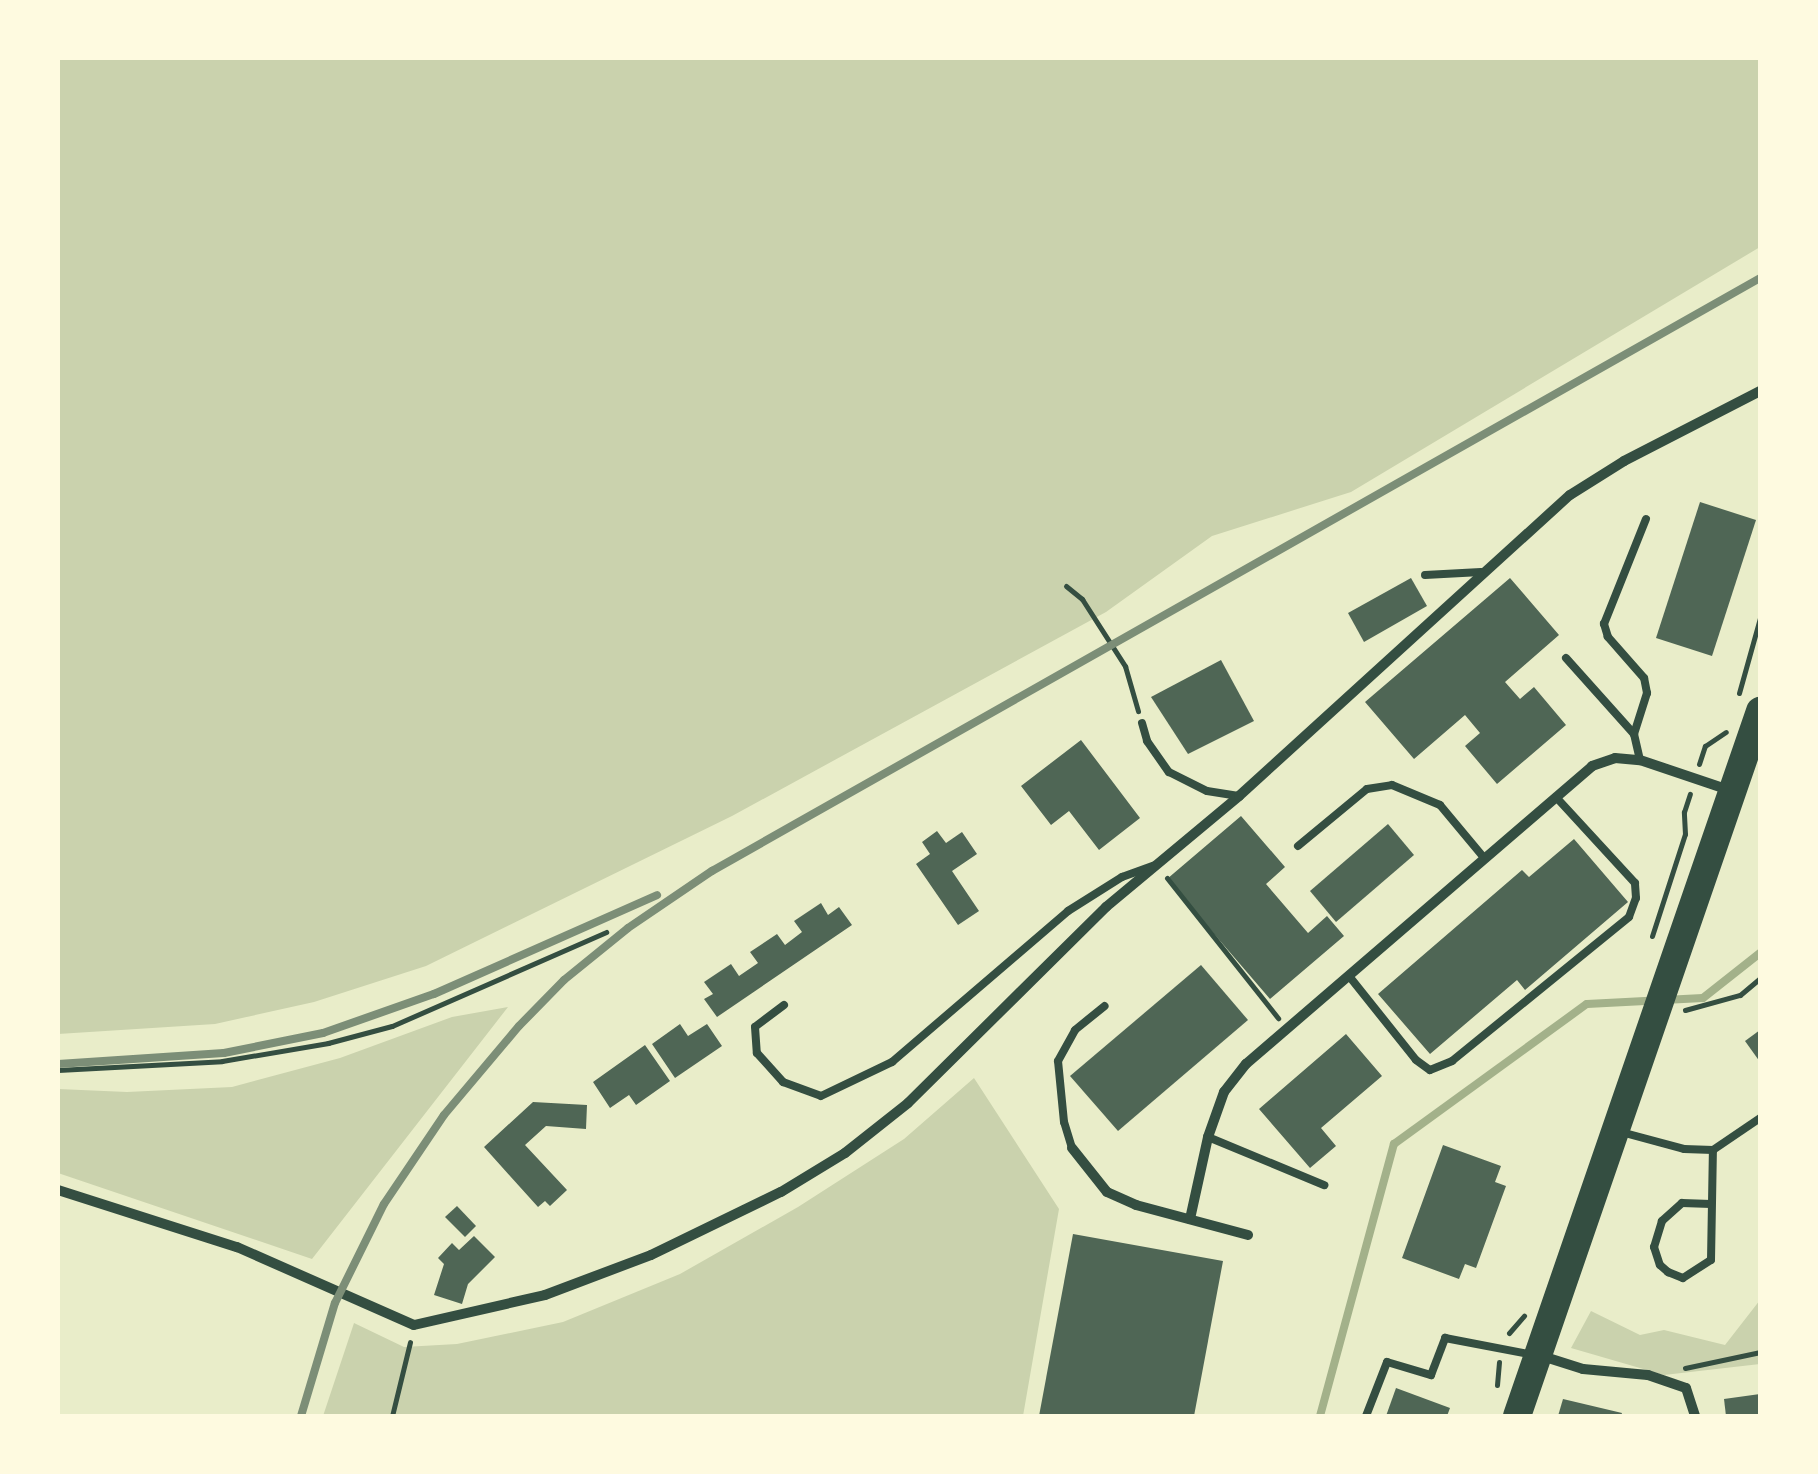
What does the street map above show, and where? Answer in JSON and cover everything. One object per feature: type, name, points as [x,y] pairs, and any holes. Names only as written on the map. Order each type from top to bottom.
[{"type":"highway","points":[[1518,1416],[1760,711]]},
{"type":"street","points":[[58,1190],[237,1248],[414,1325],[545,1295],[651,1255],[782,1192],[845,1153],[908,1103],[1154,864],[1238,796],[1570,494],[1624,460],[1760,391]]},
{"type":"street","points":[[1190,1219],[1208,1138],[1224,1092],[1246,1064],[1592,766],[1615,758],[1640,760],[1733,791]]},
{"type":"street","points":[[1072,1148],[1107,1192],[1136,1206],[1248,1234]]},
{"type":"street","points":[[1538,1355],[1583,1369],[1648,1375],[1686,1388],[1696,1416]]},
{"type":"lane","points":[[1634,734],[1647,693],[1644,678],[1604,624],[1646,519]]},
{"type":"lane","points":[[1424,575],[1481,572]]},
{"type":"lane","points":[[1566,658],[1634,734],[1640,760]]},
{"type":"lane","points":[[1142,723],[1147,741],[1169,772],[1206,791],[1238,796]]},
{"type":"lane","points":[[1298,846],[1367,789],[1392,785],[1440,805],[1485,859]]},
{"type":"lane","points":[[1350,976],[1416,1060],[1430,1070],[1452,1061],[1629,917],[1636,898],[1635,883],[1556,797]]},
{"type":"lane","points":[[784,1005],[755,1027],[762,1062],[783,1082],[821,1096],[892,1062],[1068,911],[1112,882],[1154,864]]},
{"type":"lane","points":[[1072,1148],[1064,1122],[1058,1061],[1075,1030],[1105,1006]]},
{"type":"lane","points":[[1616,1130],[1684,1149],[1713,1150],[1760,1118]]},
{"type":"lane","points":[[1208,1138],[1324,1185]]},
{"type":"lane","points":[[1711,1204],[1682,1202],[1662,1221],[1654,1247],[1660,1264],[1668,1272],[1683,1278],[1711,1260],[1713,1150]]},
{"type":"lane","points":[[1366,1416],[1387,1362],[1431,1374],[1445,1338],[1538,1355]]},
{"type":"path","points":[[1066,586],[1082,598],[1125,666],[1142,723]]},
{"type":"path","points":[[1154,864],[1286,1029]]},
{"type":"path","points":[[58,1070],[222,1062],[328,1043],[392,1026],[606,932]]},
{"type":"path","points":[[1657,1014],[1709,1007],[1740,994],[1760,978]]},
{"type":"path","points":[[392,1416],[414,1325]]},
{"type":"path","points":[[1648,1375],[1760,1352]]},
{"type":"green space","points":[[58,58],[1760,58],[1760,247],[1351,492],[1212,536],[1106,612],[732,816],[426,966],[314,1002],[215,1024],[58,1034]]},
{"type":"green space","points":[[508,1007],[312,1259],[58,1173],[58,1089],[127,1092],[232,1087],[340,1058],[452,1017]]},
{"type":"green space","points":[[974,1078],[1059,1209],[1023,1416],[323,1416],[354,1323],[404,1347],[457,1344],[563,1322],[680,1274],[798,1207],[904,1139]]},
{"type":"green space","points":[[1760,1300],[1760,1364],[1664,1375],[1571,1348],[1591,1311],[1640,1335],[1664,1330],[1725,1345]]},
{"type":"building","points":[[1700,502],[1756,520],[1712,656],[1656,638]]},
{"type":"building","points":[[1411,578],[1427,606],[1364,642],[1348,613]]},
{"type":"building","points":[[1510,578],[1559,635],[1505,682],[1520,699],[1534,687],[1566,725],[1497,784],[1465,746],[1480,733],[1465,715],[1414,759],[1365,702]]},
{"type":"building","points":[[1221,660],[1254,721],[1188,754],[1151,697]]},
{"type":"building","points":[[1081,740],[1140,818],[1099,850],[1069,811],[1051,825],[1021,786]]},
{"type":"building","points":[[1241,816],[1285,867],[1266,884],[1308,933],[1327,916],[1344,936],[1270,999],[1167,879]]},
{"type":"building","points":[[1388,824],[1414,855],[1336,922],[1310,891]]},
{"type":"building","points":[[937,831],[946,843],[962,832],[977,854],[952,871],[979,911],[958,925],[916,864],[930,854],[922,842]]},
{"type":"building","points":[[1574,839],[1628,902],[1525,990],[1517,980],[1430,1054],[1378,994],[1522,870],[1529,877]]},
{"type":"building","points":[[821,903],[828,915],[839,907],[852,925],[717,1017],[704,999],[713,994],[704,982],[731,964],[739,976],[758,963],[750,952],[777,934],[785,945],[802,932],[794,921]]},
{"type":"building","points":[[1201,965],[1248,1020],[1118,1131],[1070,1076]]},
{"type":"building","points":[[680,1024],[688,1036],[707,1024],[722,1046],[675,1078],[652,1044]]},
{"type":"building","points":[[1760,1030],[1760,1062],[1745,1041]]},
{"type":"building","points":[[1346,1034],[1382,1076],[1321,1128],[1336,1146],[1310,1168],[1259,1109]]},
{"type":"building","points":[[645,1045],[670,1081],[636,1105],[629,1095],[610,1108],[593,1082]]},
{"type":"building","points":[[533,1102],[587,1105],[586,1129],[546,1126],[525,1145],[567,1190],[550,1206],[545,1201],[538,1207],[484,1147]]},
{"type":"building","points":[[1443,1145],[1501,1166],[1495,1182],[1506,1186],[1476,1268],[1465,1264],[1459,1279],[1402,1258]]},
{"type":"building","points":[[457,1206],[476,1226],[465,1237],[445,1217]]},
{"type":"building","points":[[1073,1234],[1223,1261],[1194,1416],[1039,1416]]},
{"type":"building","points":[[474,1236],[495,1257],[468,1284],[462,1304],[434,1295],[444,1264],[438,1258],[452,1243],[459,1250]]},
{"type":"building","points":[[1396,1388],[1450,1408],[1447,1416],[1386,1416]]},
{"type":"building","points":[[1760,1394],[1760,1416],[1726,1416],[1724,1399]]},
{"type":"building","points":[[1563,1399],[1622,1413],[1558,1416]]},
{"type":"waterway","points":[[1320,1416],[1394,1144],[1587,1004],[1703,998],[1760,953]]},
{"type":"railway","points":[[301,1416],[335,1303],[384,1204],[444,1115],[519,1026],[564,980],[628,928],[712,871],[1760,278]]},
{"type":"railway","points":[[58,1064],[224,1053],[323,1033],[434,994],[657,895]]}]
